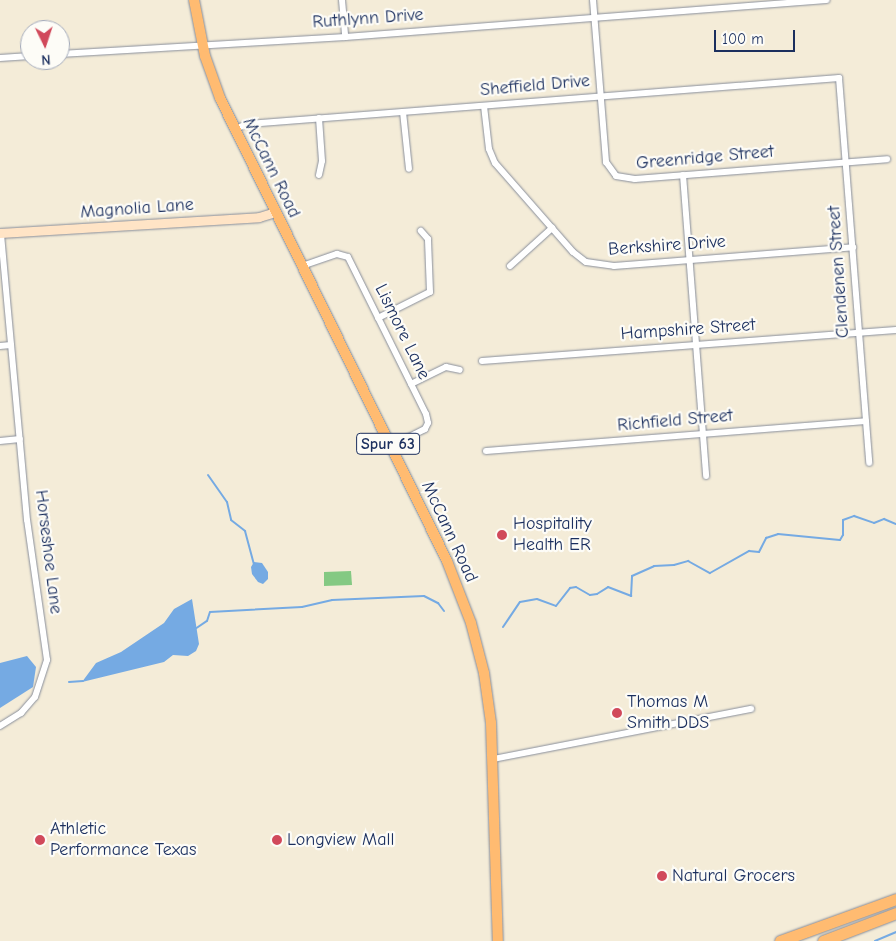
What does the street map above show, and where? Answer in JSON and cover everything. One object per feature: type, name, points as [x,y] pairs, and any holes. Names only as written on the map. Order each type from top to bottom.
[{"type":"highway","points":[[780,941],[792,939],[896,899]]},
{"type":"highway","points":[[823,941],[896,913]]},
{"type":"main road","name":"McCann Road","points":[[194,0],[202,45],[216,89],[389,447],[447,561],[471,623],[486,688],[493,759],[498,941]]},
{"type":"main road","name":"Magnolia Lane","points":[[0,233],[259,217],[275,212]]},
{"type":"street","points":[[342,0],[345,36]]},
{"type":"street","name":"Greenridge Street","points":[[593,0],[606,162],[612,173],[629,179],[887,159]]},
{"type":"street","name":"Ruthlynn Drive","points":[[70,53],[345,36],[827,0]]},
{"type":"street","points":[[0,58],[20,57]]},
{"type":"street","name":"Sheffield Drive","points":[[234,129],[248,124],[319,118],[839,78]]},
{"type":"street","name":"Clendenen Street","points":[[839,78],[869,463]]},
{"type":"street","name":"Berkshire Drive","points":[[484,106],[493,160],[573,252],[589,263],[614,266],[853,247]]},
{"type":"street","points":[[403,112],[409,169]]},
{"type":"street","points":[[319,118],[322,161],[319,174]]},
{"type":"street","points":[[683,175],[706,476]]},
{"type":"street","points":[[510,266],[552,228]]},
{"type":"street","points":[[378,318],[430,292],[428,239],[421,231]]},
{"type":"street","name":"Horseshoe Lane","points":[[0,233],[34,574],[47,656],[45,673],[37,694],[21,713],[0,726]]},
{"type":"street","name":"Lismore Lane","points":[[302,266],[324,257],[346,255],[426,414],[428,426],[389,447]]},
{"type":"street","name":"Hampshire Street","points":[[482,362],[896,330]]},
{"type":"street","points":[[0,346],[12,345]]},
{"type":"street","points":[[411,384],[446,367],[460,370]]},
{"type":"street","name":"Richfield Street","points":[[486,451],[866,421]]},
{"type":"street","points":[[0,441],[20,439]]},
{"type":"street","points":[[493,759],[751,709]]},
{"type":"green space","points":[[351,571],[352,585],[324,586],[324,572]]},
{"type":"water","points":[[254,562],[262,563],[268,572],[268,579],[263,584],[258,582],[252,574],[251,567]]},
{"type":"water","points":[[192,599],[199,644],[196,651],[188,656],[173,655],[164,662],[82,682],[96,663],[121,652],[164,623],[174,609]]},
{"type":"water","points":[[27,656],[36,667],[33,687],[0,708],[0,663]]},
{"type":"waterway","points":[[208,475],[227,502],[231,520],[245,531],[254,565]]},
{"type":"waterway","points":[[503,627],[520,602],[537,599],[556,606],[570,588],[576,587],[590,595],[597,594],[608,587],[631,596],[632,576],[654,566],[674,565],[688,561],[710,573],[749,551],[759,552],[766,538],[778,534],[840,540],[843,535],[843,520],[854,516],[874,523],[884,519],[896,524]]},
{"type":"waterway","points":[[195,629],[207,621],[210,612],[302,607],[332,600],[424,596],[438,603],[444,611]]},
{"type":"waterway","points":[[69,682],[83,681]]},
{"type":"waterway","points":[[875,941],[896,932]]},
{"type":"place","name":"Hospitality Health ER","points":[[502,535]]},
{"type":"place","name":"Thomas M Smith DDS","points":[[617,713]]},
{"type":"place","name":"Athletic Performance Texas","points":[[40,840]]},
{"type":"place","name":"Longview Mall","points":[[277,840]]},
{"type":"place","name":"Natural Grocers","points":[[662,876]]}]
